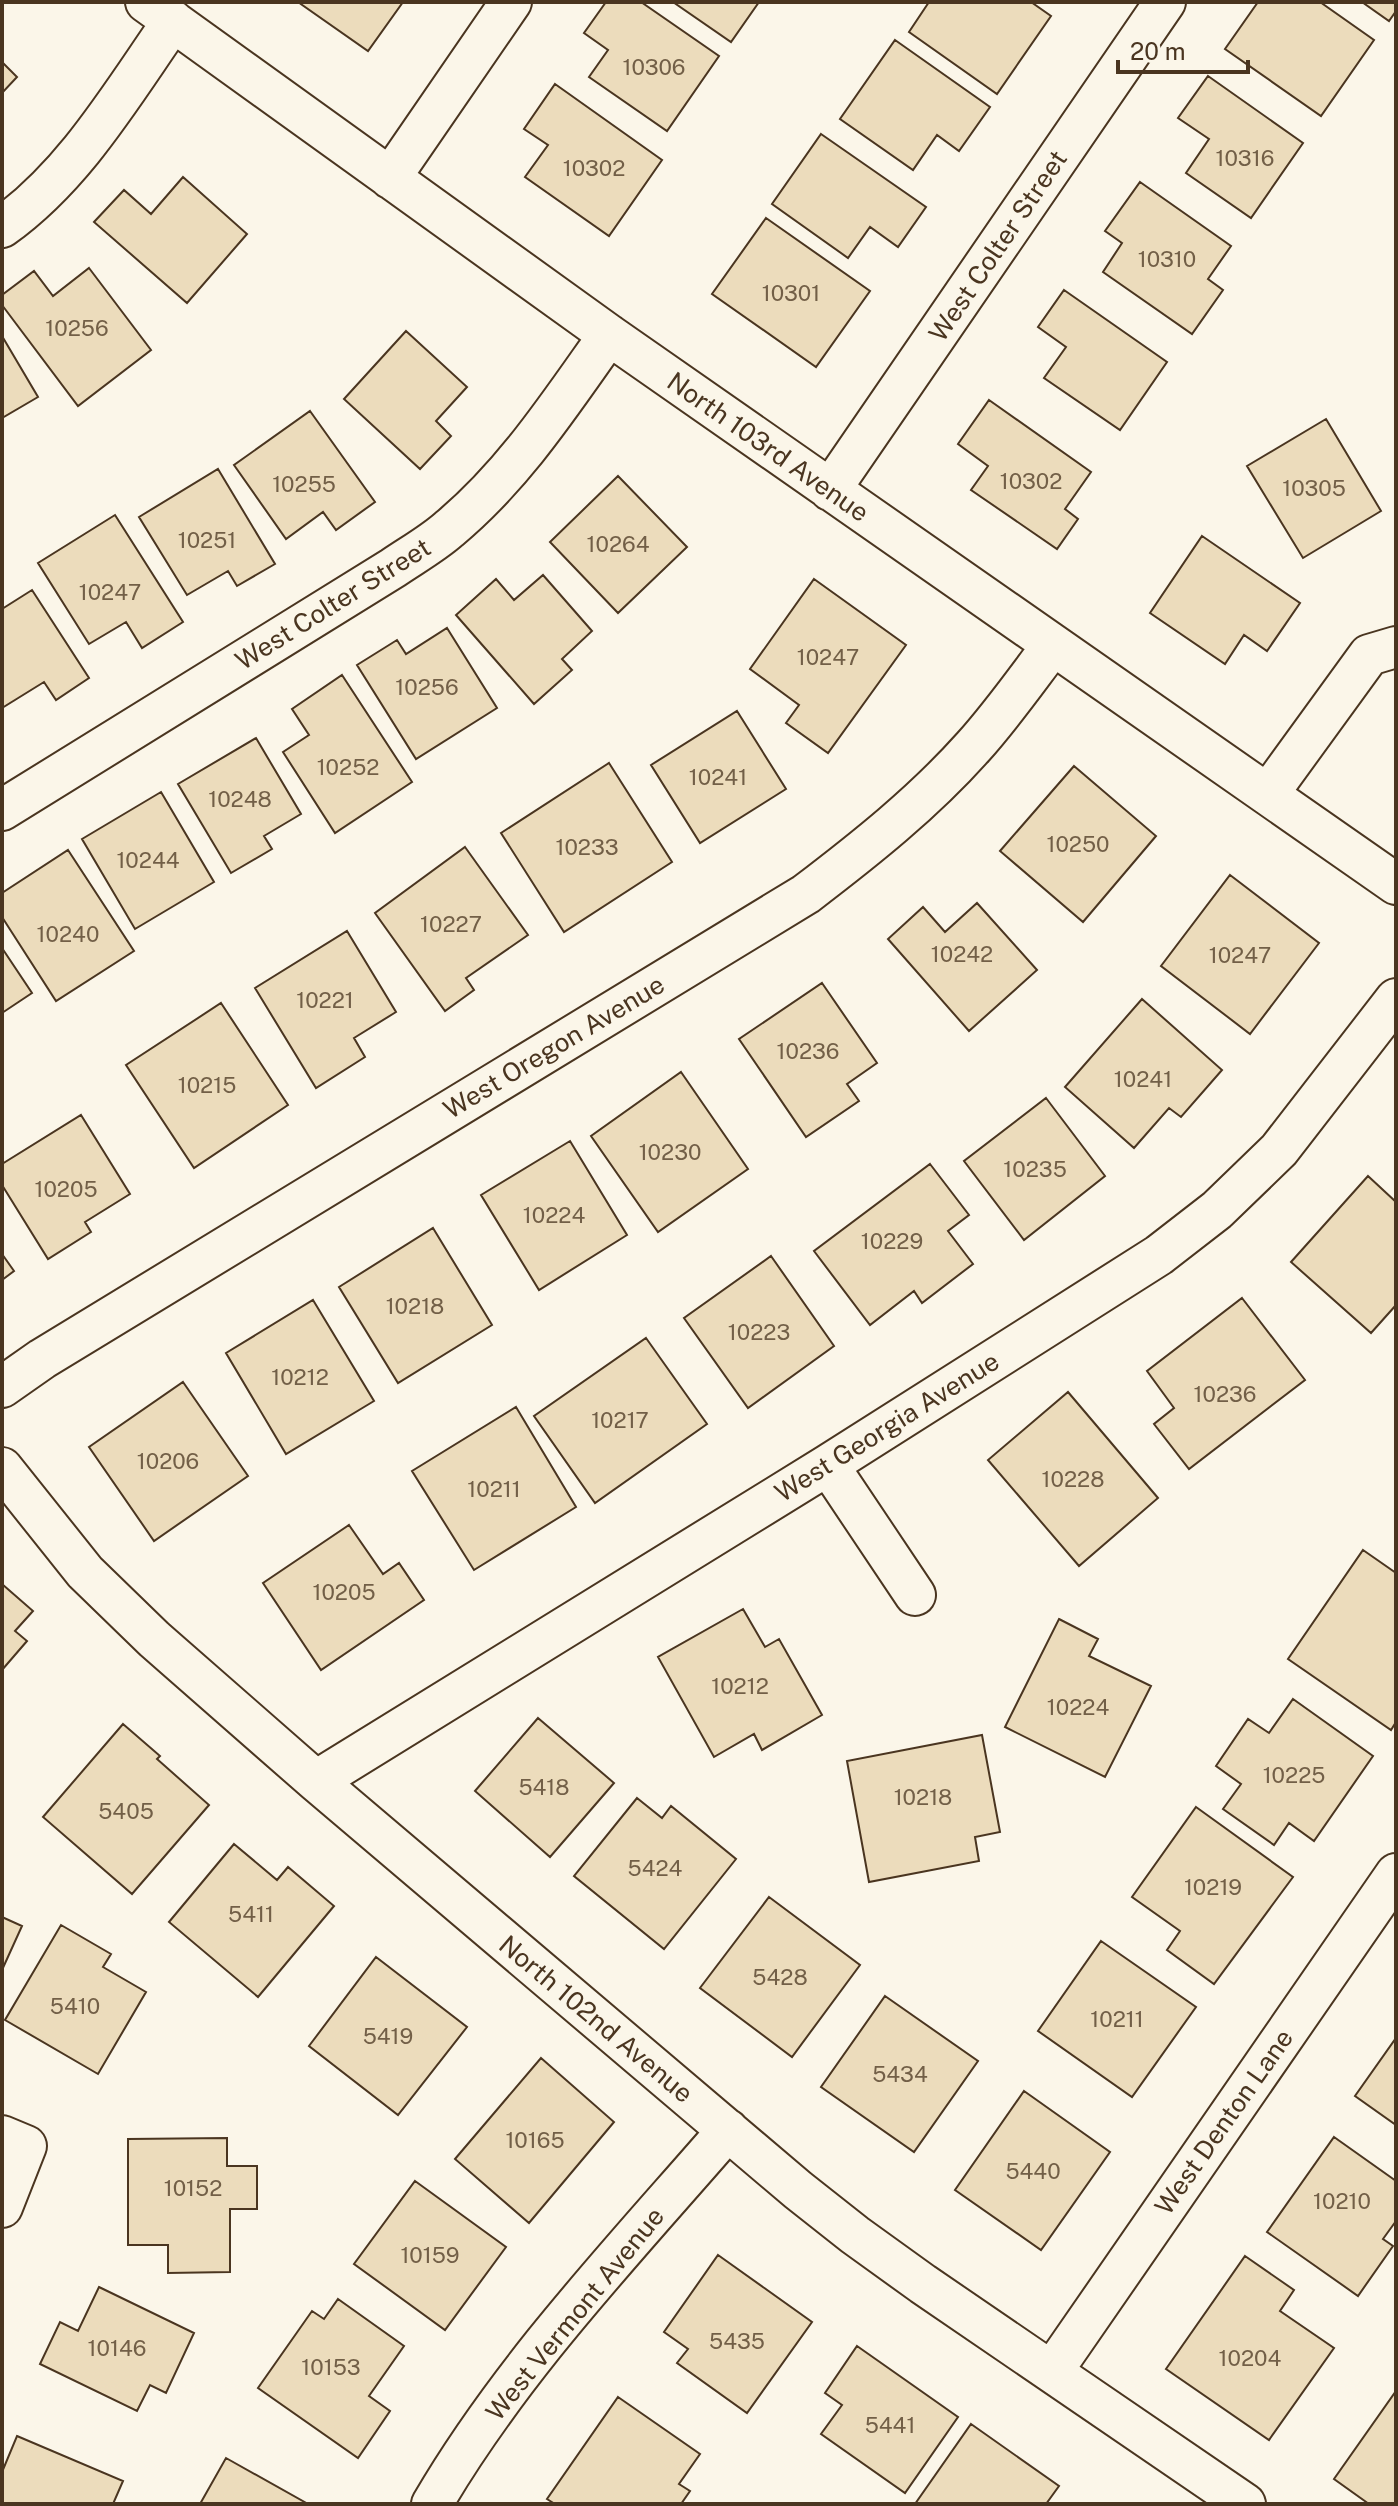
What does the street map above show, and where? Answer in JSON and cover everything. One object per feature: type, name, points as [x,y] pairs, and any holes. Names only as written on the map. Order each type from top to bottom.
[{"type":"street","points":[[390,178],[511,2]]},
{"type":"street","name":"West Colter Street","points":[[830,490],[1165,2]]},
{"type":"street","points":[[2,227],[28,209],[62,175],[160,11]]},
{"type":"street","name":"North 103rd Avenue","points":[[160,11],[609,335],[1396,884]]},
{"type":"street","name":"West Colter Street","points":[[2,810],[393,568],[448,530],[499,482],[535,439],[609,335]]},
{"type":"street","name":"West Oregon Avenue","points":[[2,1387],[42,1359],[806,894],[857,855],[948,774],[975,745],[1053,645]]},
{"type":"street","points":[[1268,794],[1369,655],[1396,647]]},
{"type":"street","name":"West Georgia Avenue","points":[[316,1781],[828,1465],[1159,1255],[1217,1210],[1279,1150],[1396,999]]},
{"type":"street","points":[[828,1465],[915,1595]]},
{"type":"street","name":"North 102nd Avenue","points":[[2,1468],[85,1572],[154,1639],[316,1781],[728,2130],[855,2235],[1245,2504]]},
{"type":"street","name":"West Denton Lane","points":[[1053,2370],[1396,1874]]},
{"type":"street","name":"West Vermont Avenue","points":[[432,2504],[449,2475],[517,2381],[594,2285],[728,2130]]},
{"type":"street","points":[[2,2207],[14,2141]]},
{"type":"building","points":[[298,2],[403,2],[368,51]]},
{"type":"building","points":[[606,2],[641,2],[719,56],[667,131],[589,77],[608,50],[584,33]]},
{"type":"building","points":[[673,2],[759,2],[731,42]]},
{"type":"building","points":[[929,2],[1031,2],[1051,16],[997,94],[909,32]]},
{"type":"building","points":[[1258,2],[1320,2],[1374,40],[1321,116],[1225,49]]},
{"type":"building","points":[[1362,2],[1396,2],[1396,11],[1389,21]]},
{"type":"building","points":[[895,40],[990,107],[959,151],[937,135],[913,170],[840,119]]},
{"type":"building","points":[[2,62],[17,77],[2,93]]},
{"type":"building","points":[[1208,76],[1303,143],[1251,218],[1186,173],[1209,139],[1178,118]]},
{"type":"building","points":[[555,84],[662,160],[609,236],[525,177],[548,145],[524,129]]},
{"type":"building","points":[[821,134],[926,207],[898,247],[870,227],[848,258],[772,204]]},
{"type":"building","points":[[183,177],[247,234],[187,303],[94,222],[124,190],[151,214]]},
{"type":"building","points":[[1140,182],[1231,246],[1208,279],[1223,290],[1192,334],[1103,272],[1122,243],[1105,231]]},
{"type":"building","points":[[766,218],[870,291],[816,367],[712,294]]},
{"type":"building","points":[[89,268],[151,350],[78,406],[2,305],[2,295],[34,271],[53,296]]},
{"type":"building","points":[[1064,290],[1167,362],[1120,430],[1044,378],[1066,347],[1038,327]]},
{"type":"building","points":[[406,331],[467,387],[436,421],[451,436],[420,469],[344,399]]},
{"type":"building","points":[[2,336],[38,397],[2,418]]},
{"type":"building","points":[[989,400],[1091,472],[1065,509],[1078,519],[1057,549],[971,490],[988,466],[958,444]]},
{"type":"building","points":[[310,411],[375,502],[336,530],[323,512],[286,539],[234,465]]},
{"type":"building","points":[[1326,419],[1381,511],[1303,558],[1247,466]]},
{"type":"building","points":[[218,469],[275,564],[237,586],[228,571],[187,595],[139,517]]},
{"type":"building","points":[[618,476],[687,547],[618,613],[550,542]]},
{"type":"building","points":[[115,515],[183,622],[142,648],[126,622],[89,644],[38,563]]},
{"type":"building","points":[[1202,536],[1300,603],[1267,651],[1244,635],[1225,664],[1150,613]]},
{"type":"building","points":[[543,575],[592,631],[562,659],[572,670],[534,704],[456,615],[496,579],[514,600]]},
{"type":"building","points":[[814,579],[906,645],[828,753],[786,723],[799,705],[750,669]]},
{"type":"building","points":[[32,590],[89,678],[56,700],[44,682],[2,708],[2,609]]},
{"type":"building","points":[[447,628],[497,708],[416,759],[357,665],[397,640],[406,654]]},
{"type":"building","points":[[342,675],[412,782],[335,833],[283,752],[309,735],[292,709]]},
{"type":"building","points":[[737,711],[786,789],[700,843],[651,765]]},
{"type":"building","points":[[256,738],[301,814],[264,836],[272,849],[231,873],[178,784]]},
{"type":"building","points":[[609,763],[672,862],[564,932],[501,833]]},
{"type":"building","points":[[1074,766],[1156,836],[1083,922],[1000,851]]},
{"type":"building","points":[[161,792],[214,882],[135,929],[82,839]]},
{"type":"building","points":[[465,847],[528,935],[466,978],[474,990],[445,1011],[375,913]]},
{"type":"building","points":[[68,850],[134,951],[56,1001],[2,917],[2,893]]},
{"type":"building","points":[[1230,875],[1319,943],[1250,1034],[1161,966]]},
{"type":"building","points":[[977,903],[1037,970],[969,1031],[888,939],[923,907],[945,932]]},
{"type":"building","points":[[347,931],[396,1012],[354,1038],[365,1057],[316,1088],[255,988]]},
{"type":"building","points":[[2,948],[32,993],[2,1013]]},
{"type":"building","points":[[822,983],[877,1063],[847,1084],[859,1101],[806,1137],[739,1039]]},
{"type":"building","points":[[1142,999],[1222,1070],[1181,1117],[1169,1108],[1134,1148],[1065,1087]]},
{"type":"building","points":[[221,1003],[288,1105],[194,1168],[126,1065]]},
{"type":"building","points":[[681,1072],[748,1169],[658,1232],[591,1136]]},
{"type":"building","points":[[1046,1098],[1105,1176],[1024,1240],[964,1161]]},
{"type":"building","points":[[81,1115],[130,1194],[85,1222],[91,1232],[48,1259],[2,1185],[2,1164]]},
{"type":"building","points":[[570,1141],[627,1235],[539,1290],[481,1195]]},
{"type":"building","points":[[930,1164],[969,1215],[948,1231],[973,1264],[922,1303],[914,1291],[870,1325],[814,1251]]},
{"type":"building","points":[[1368,1176],[1396,1202],[1396,1305],[1371,1333],[1291,1262]]},
{"type":"building","points":[[433,1228],[492,1325],[398,1383],[339,1287]]},
{"type":"building","points":[[2,1254],[14,1271],[2,1280]]},
{"type":"building","points":[[771,1256],[834,1346],[748,1408],[684,1318]]},
{"type":"building","points":[[1242,1298],[1305,1380],[1189,1469],[1154,1424],[1174,1408],[1147,1371]]},
{"type":"building","points":[[313,1300],[374,1401],[286,1454],[226,1353]]},
{"type":"building","points":[[646,1338],[707,1424],[595,1503],[534,1416]]},
{"type":"building","points":[[183,1382],[248,1476],[154,1541],[89,1447]]},
{"type":"building","points":[[1068,1392],[1158,1498],[1079,1566],[988,1460]]},
{"type":"building","points":[[516,1407],[576,1507],[474,1570],[412,1471]]},
{"type":"building","points":[[349,1525],[383,1574],[399,1563],[424,1600],[321,1670],[263,1583]]},
{"type":"building","points":[[1363,1550],[1396,1573],[1396,1722],[1391,1730],[1288,1659]]},
{"type":"building","points":[[2,1584],[33,1611],[15,1631],[27,1641],[2,1670]]},
{"type":"building","points":[[743,1609],[765,1647],[779,1639],[822,1715],[762,1750],[754,1734],[714,1757],[658,1657]]},
{"type":"building","points":[[1059,1619],[1098,1639],[1089,1656],[1151,1686],[1105,1777],[1005,1727]]},
{"type":"building","points":[[1293,1699],[1373,1756],[1314,1841],[1289,1823],[1274,1845],[1223,1809],[1241,1784],[1216,1766],[1248,1719],[1269,1733]]},
{"type":"building","points":[[538,1718],[614,1783],[550,1857],[475,1791]]},
{"type":"building","points":[[123,1724],[209,1805],[132,1894],[43,1817]]},
{"type":"building","points":[[982,1735],[1000,1832],[975,1837],[979,1861],[869,1882],[847,1761]]},
{"type":"building","points":[[637,1798],[662,1818],[671,1806],[736,1859],[664,1949],[574,1876]]},
{"type":"building","points":[[1196,1807],[1293,1877],[1214,1984],[1167,1950],[1180,1931],[1132,1897]]},
{"type":"building","points":[[234,1844],[277,1880],[288,1867],[334,1906],[258,1997],[169,1922]]},
{"type":"building","points":[[769,1897],[860,1965],[792,2057],[700,1988]]},
{"type":"building","points":[[2,1917],[22,1926],[2,1970]]},
{"type":"building","points":[[61,1925],[111,1954],[103,1967],[146,1992],[98,2074],[5,2020]]},
{"type":"building","points":[[1101,1941],[1196,2007],[1132,2097],[1038,2031]]},
{"type":"building","points":[[376,1957],[467,2027],[398,2115],[309,2046]]},
{"type":"building","points":[[885,1996],[978,2061],[914,2152],[821,2087]]},
{"type":"building","points":[[1396,2038],[1396,2125],[1355,2096]]},
{"type":"building","points":[[541,2058],[614,2122],[529,2223],[455,2159]]},
{"type":"building","points":[[1024,2091],[1110,2152],[1041,2250],[955,2190]]},
{"type":"building","points":[[1334,2137],[1396,2181],[1396,2221],[1383,2239],[1393,2246],[1358,2296],[1267,2232]]},
{"type":"building","points":[[227,2138],[227,2166],[257,2166],[257,2209],[230,2209],[230,2272],[168,2273],[168,2245],[128,2245],[128,2139]]},
{"type":"building","points":[[415,2181],[506,2247],[445,2330],[354,2264]]},
{"type":"building","points":[[718,2255],[812,2322],[747,2413],[677,2363],[688,2349],[664,2332]]},
{"type":"building","points":[[1245,2256],[1294,2290],[1280,2311],[1334,2348],[1269,2440],[1166,2369]]},
{"type":"building","points":[[99,2287],[194,2333],[166,2393],[150,2385],[137,2411],[40,2364],[60,2322],[78,2331]]},
{"type":"building","points":[[338,2299],[404,2346],[369,2396],[390,2411],[358,2458],[258,2388],[312,2311],[324,2319]]},
{"type":"building","points":[[857,2346],[958,2417],[905,2493],[821,2434],[842,2405],[825,2393]]},
{"type":"building","points":[[1396,2391],[1396,2504],[1369,2504],[1334,2479]]},
{"type":"building","points":[[618,2397],[700,2454],[679,2484],[690,2491],[681,2504],[555,2504],[547,2499]]},
{"type":"building","points":[[971,2424],[1059,2486],[1046,2504],[915,2504]]},
{"type":"building","points":[[17,2436],[123,2481],[113,2504],[2,2504],[2,2472]]},
{"type":"building","points":[[226,2458],[308,2504],[200,2504]]}]
